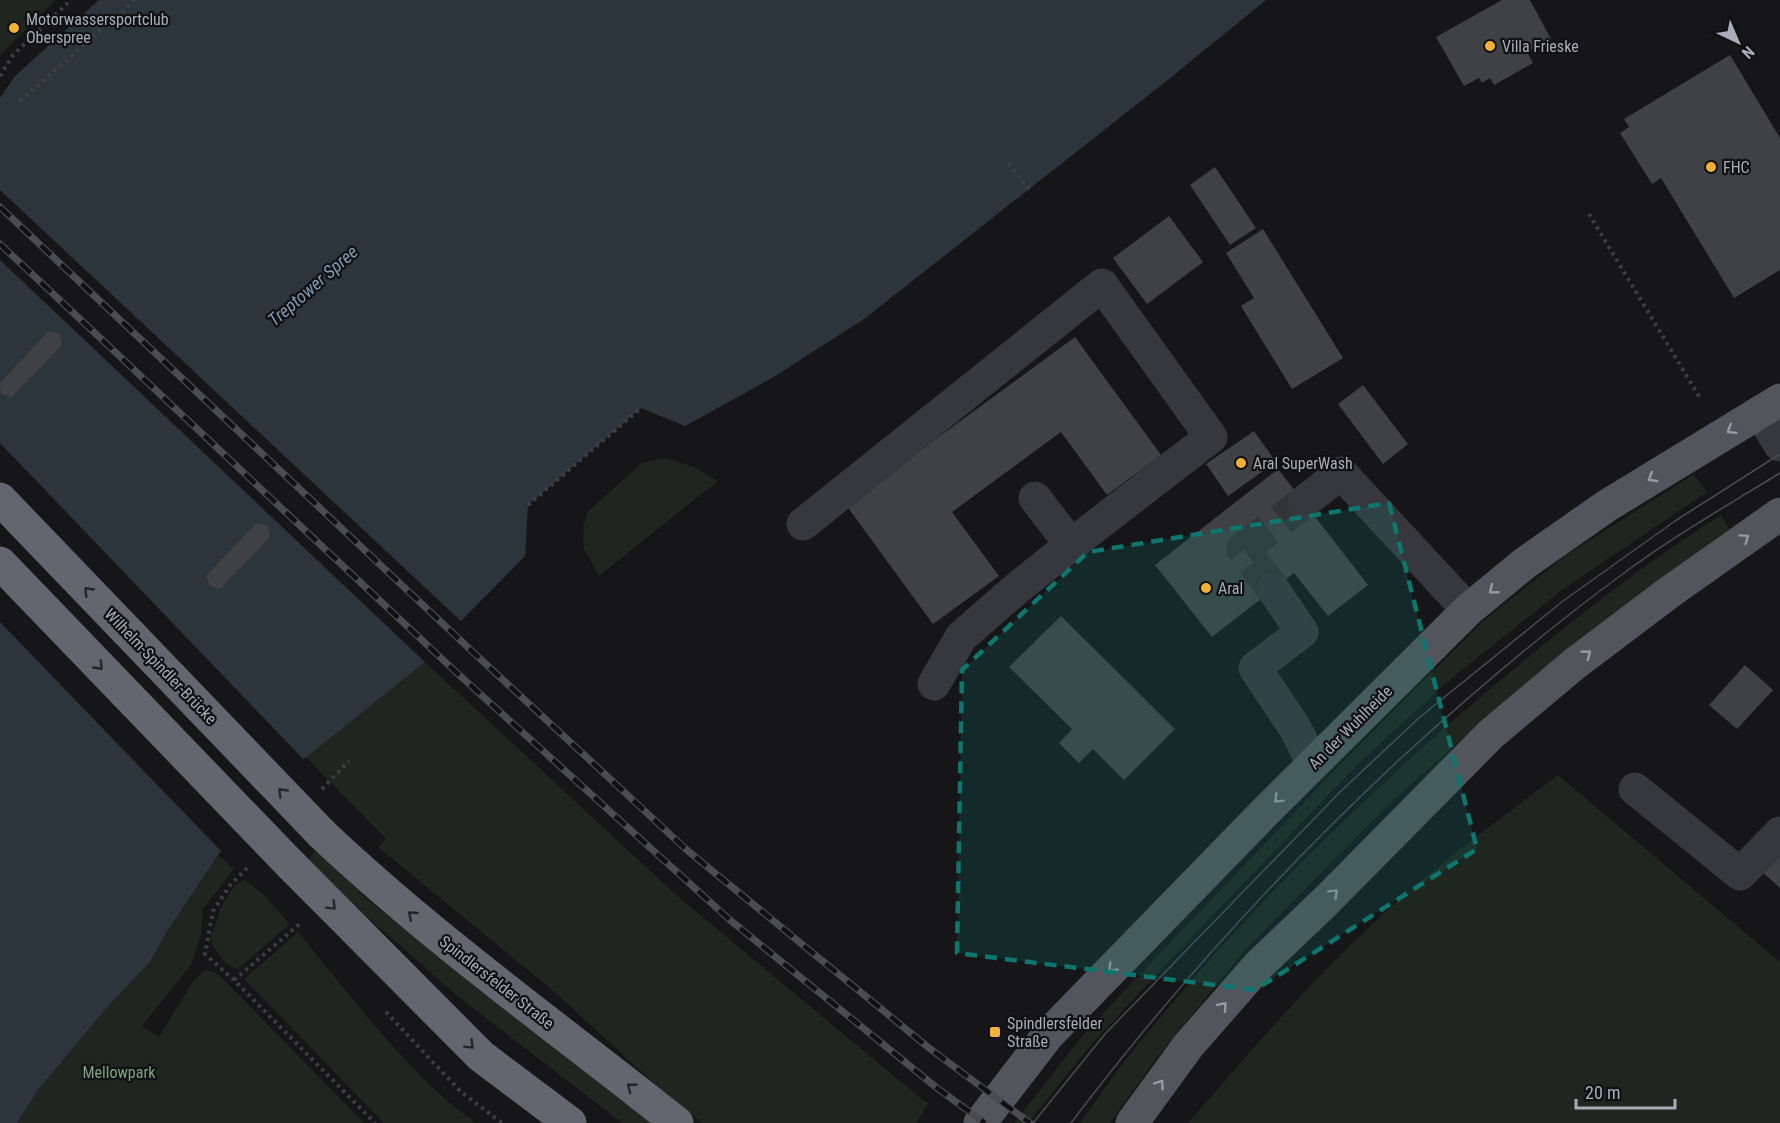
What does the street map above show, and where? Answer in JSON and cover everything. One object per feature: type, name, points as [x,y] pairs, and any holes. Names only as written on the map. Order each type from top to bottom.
[{"type":"highway","name":"Wilhelm-Spindler-Brücke","points":[[0,499],[322,834]]},
{"type":"highway","points":[[0,563],[291,865],[481,1056],[570,1123]]},
{"type":"highway","name":"Spindlersfelder Straße","points":[[322,834],[433,933],[677,1123]]},
{"type":"main road","name":"An der Wuhlheide","points":[[980,1123],[1048,1035],[1313,763],[1468,610],[1526,563],[1608,505],[1770,406]]},
{"type":"main road","points":[[1132,1123],[1188,1046],[1258,966],[1327,900],[1491,734],[1573,665],[1671,591],[1780,514]]},
{"type":"street","points":[[803,524],[1102,285],[1211,437],[1071,545],[961,637],[934,684]]},
{"type":"street","points":[[1770,406],[1780,445]]},
{"type":"street","points":[[1304,502],[1341,473],[1468,610]]},
{"type":"street","points":[[1035,498],[1071,545]]},
{"type":"street","points":[[1273,589],[1302,632],[1255,668],[1288,717],[1313,763]]},
{"type":"street","points":[[1635,789],[1740,874],[1780,833]]},
{"type":"path","points":[[0,76],[14,55],[71,0]]},
{"type":"path","points":[[20,101],[135,0]]},
{"type":"path","points":[[1008,164],[1029,189]]},
{"type":"path","points":[[1589,214],[1700,398]]},
{"type":"path","points":[[528,505],[641,408]]},
{"type":"path","points":[[251,864],[231,884],[213,911],[205,954],[234,980],[375,1123]]},
{"type":"path","points":[[234,980],[305,920]]},
{"type":"highlighted area","points":[[1389,503],[1477,849],[1255,990],[957,953],[962,670],[1088,552]]},
{"type":"green space","name":"Motorwassersportclub Oberspree","points":[[0,0],[56,0],[0,55]]},
{"type":"green space","points":[[664,458],[694,467],[718,481],[599,576],[584,549],[583,526],[588,511],[642,463]]},
{"type":"green space","points":[[1694,474],[1707,492],[1562,590],[1446,683],[1360,762],[1090,1046],[1028,1123],[1014,1123],[1087,1030],[1333,772],[1483,621],[1565,556]]},
{"type":"green space","points":[[1721,515],[1729,529],[1656,582],[1520,688],[1390,803],[1245,950],[1155,1060],[1110,1123],[1080,1123],[1128,1057],[1216,952],[1360,805],[1462,713],[1564,628],[1641,569]]},
{"type":"green space","points":[[425,662],[675,894],[929,1103],[916,1123],[702,1123],[660,1089],[557,994],[378,847],[386,839],[306,757]]},
{"type":"green space","points":[[1558,775],[1780,962],[1780,1123],[1188,1123],[1298,999],[1389,908],[1485,830]]},
{"type":"green space","points":[[316,849],[369,901],[653,1123],[622,1123],[455,994],[355,906],[308,860]]},
{"type":"green space","name":"Mellowpark","points":[[218,855],[234,869],[203,909],[201,935],[191,965],[142,1026],[159,1037],[194,980],[205,970],[212,971],[220,976],[364,1123],[17,1123],[38,1090],[110,1004],[150,962],[166,933]]},
{"type":"green space","points":[[245,880],[262,893],[290,924],[238,969],[226,964],[212,945],[211,937],[222,905],[235,885]]},
{"type":"green space","points":[[298,932],[366,1016],[402,1056],[444,1098],[476,1123],[384,1123],[244,979]]},
{"type":"water","name":"Treptower Spree","points":[[99,0],[1266,0],[864,319],[772,378],[685,426],[641,408],[528,505],[525,556],[461,621],[425,662],[253,800],[240,831],[218,855],[166,933],[150,962],[110,1004],[38,1090],[17,1123],[0,1123],[0,98],[15,76]]},
{"type":"pier","points":[[0,190],[463,623],[427,664],[0,260]]},
{"type":"pier","points":[[0,443],[306,762],[255,802],[242,832],[223,853],[0,622]]},
{"type":"building","name":"Villa Frieske","points":[[1502,0],[1530,0],[1551,39],[1527,52],[1533,63],[1494,85],[1490,78],[1482,83],[1479,78],[1464,86],[1436,37]]},
{"type":"building","name":"FHC","points":[[1730,55],[1780,138],[1780,270],[1734,298],[1661,178],[1652,184],[1620,133],[1629,127],[1624,119]]},
{"type":"building","points":[[1215,167],[1256,228],[1230,245],[1190,185]]},
{"type":"building","points":[[1169,216],[1203,262],[1147,304],[1113,258]]},
{"type":"building","points":[[1263,229],[1343,358],[1292,389],[1241,306],[1254,298],[1226,253]]},
{"type":"building","points":[[49,331],[60,334],[62,345],[12,397],[1,394],[0,383]]},
{"type":"building","points":[[1075,337],[1161,455],[1107,495],[1061,432],[952,512],[999,576],[933,624],[846,505]]},
{"type":"building","points":[[1363,385],[1408,444],[1383,464],[1338,404]]},
{"type":"building","name":"Aral SuperWash","points":[[1254,431],[1276,462],[1228,496],[1206,464]]},
{"type":"building","points":[[1278,469],[1368,585],[1328,616],[1294,573],[1212,637],[1155,565]]},
{"type":"building","points":[[257,523],[268,526],[270,537],[220,589],[210,586],[206,576]]},
{"type":"building","points":[[1061,616],[1175,729],[1124,780],[1093,749],[1079,763],[1059,743],[1072,729],[1009,667]]},
{"type":"building","points":[[1745,665],[1773,690],[1737,729],[1709,705]]},
{"type":"building","points":[[1780,854],[1780,888],[1760,870]]},
{"type":"tunnel","points":[[1273,589],[1243,549],[1304,502]]},
{"type":"tram line","points":[[1033,1123],[1105,1034],[1341,791],[1420,717],[1563,601],[1675,521],[1780,454]]},
{"type":"tram line","points":[[1071,1123],[1147,1027],[1228,934],[1355,801],[1400,759],[1510,663],[1624,573],[1662,546],[1780,473]]},
{"type":"railway","points":[[0,207],[688,851],[929,1048],[1030,1123]]},
{"type":"railway","points":[[0,244],[457,673],[730,920],[937,1088],[985,1123]]},
{"type":"place","name":"Motorwassersportclub Oberspree","points":[[14,28]]},
{"type":"place","name":"Villa Frieske","points":[[1490,46]]},
{"type":"place","name":"FHC","points":[[1711,167]]},
{"type":"place","name":"Aral SuperWash","points":[[1241,463]]},
{"type":"place","name":"Aral","points":[[1206,588]]},
{"type":"place","name":"Spindlersfelder Straße","points":[[995,1032]]}]
